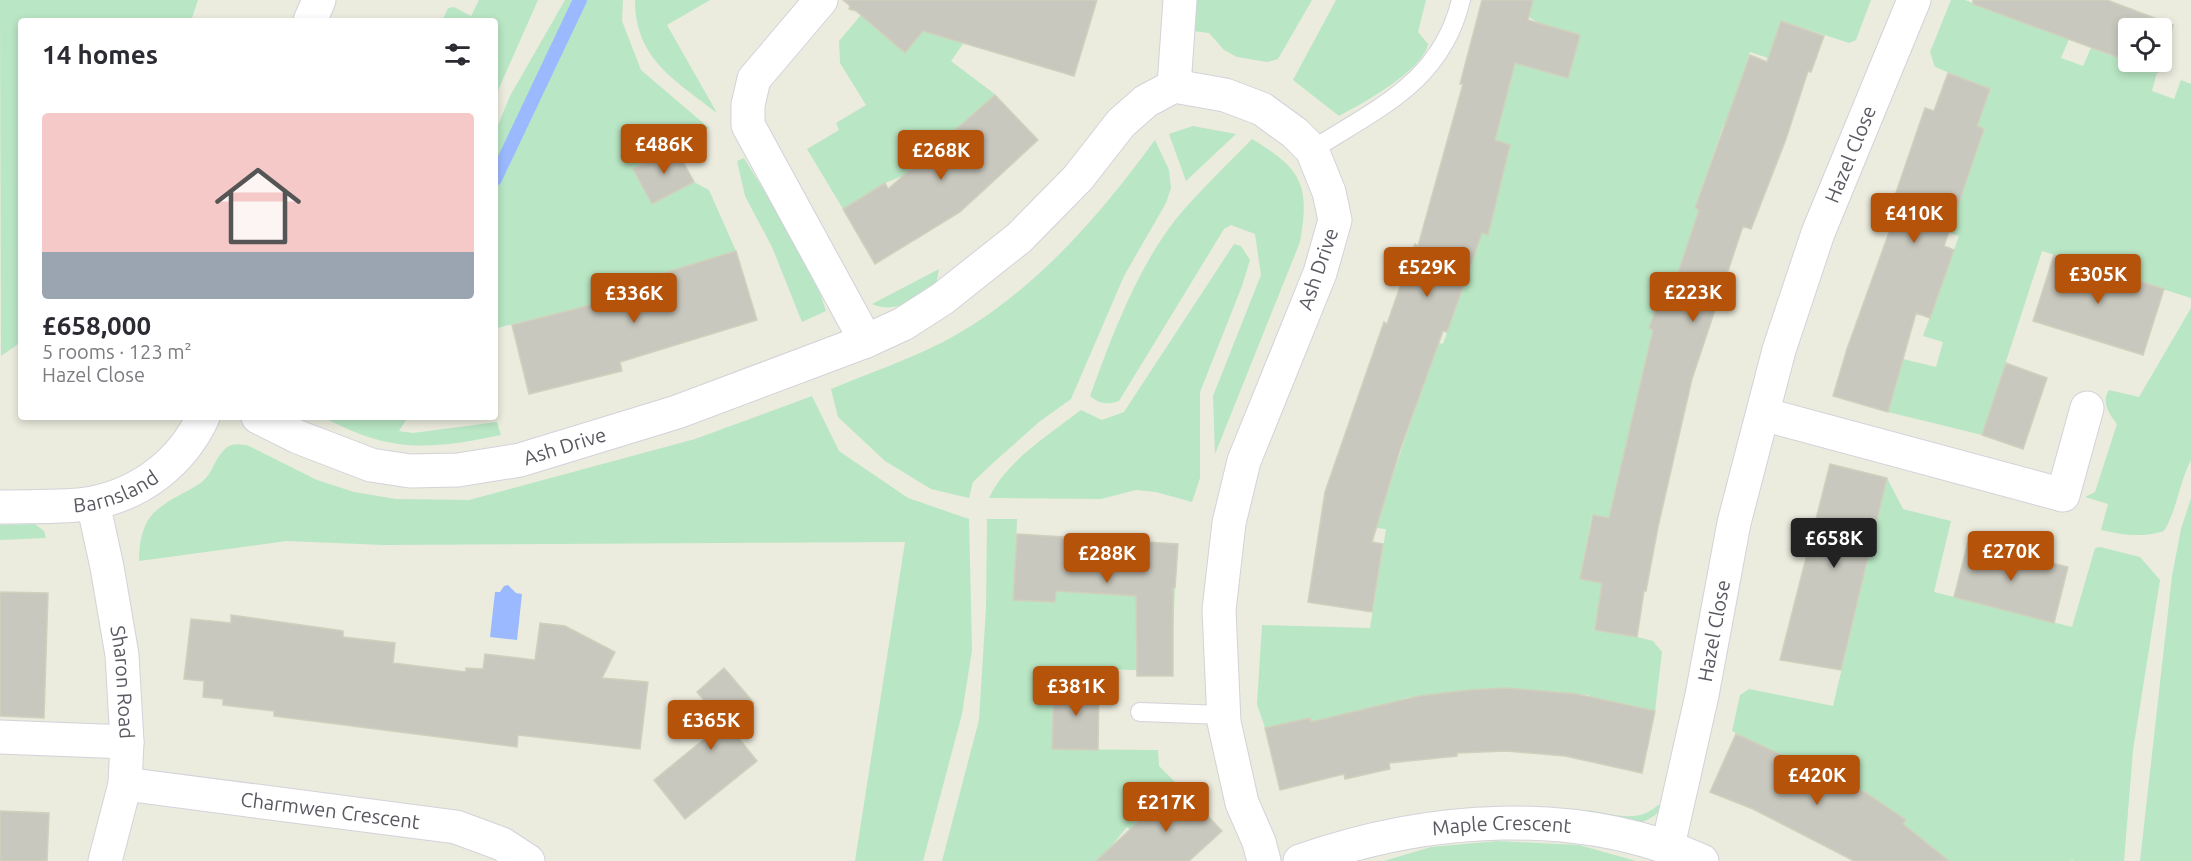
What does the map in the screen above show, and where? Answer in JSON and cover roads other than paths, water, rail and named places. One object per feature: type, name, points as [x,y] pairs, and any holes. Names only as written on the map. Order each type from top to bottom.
[{"type":"street","points":[[311,18],[319,0]]},
{"type":"street","points":[[821,0],[754,79],[748,105],[748,125],[866,341]]},
{"type":"street","points":[[1174,86],[1180,0]]},
{"type":"street","name":"Hazel Close","points":[[1668,846],[1702,695],[1734,523],[1779,350],[1818,233],[1914,0]]},
{"type":"street","name":"Ash Drive","points":[[264,420],[298,437],[371,465],[410,471],[458,470],[520,460],[677,412],[866,341],[903,324],[942,300],[1019,238],[1078,178],[1121,123],[1146,101],[1174,86],[1215,92],[1262,109],[1295,133],[1312,150],[1329,192],[1335,220],[1320,273],[1244,461],[1229,523],[1219,610],[1223,715],[1231,760],[1242,803],[1259,842],[1264,861]]},
{"type":"street","points":[[1763,414],[2063,495],[2087,408]]},
{"type":"street","name":"Barnsland","points":[[0,507],[93,503],[146,484],[170,464],[188,442],[201,420]]},
{"type":"street","name":"Sharon Road","points":[[93,503],[122,655],[127,742],[124,784],[105,861]]},
{"type":"street","points":[[0,737],[127,742]]},
{"type":"street","name":"Charmwen Crescent","points":[[124,784],[456,827],[502,844],[528,861]]},
{"type":"street","name":"Maple Crescent","points":[[1300,861],[1348,844],[1462,825],[1520,822],[1579,827],[1668,846],[1702,861]]},
{"type":"lane","points":[[1312,150],[1412,86],[1433,62],[1448,36],[1461,0]]},
{"type":"lane","points":[[1140,712],[1223,715]]},
{"type":"water","points":[[508,585],[516,593],[522,594],[517,640],[490,637],[495,592],[500,592],[504,586]]},
{"type":"waterway","points":[[498,173],[580,0]]}]
